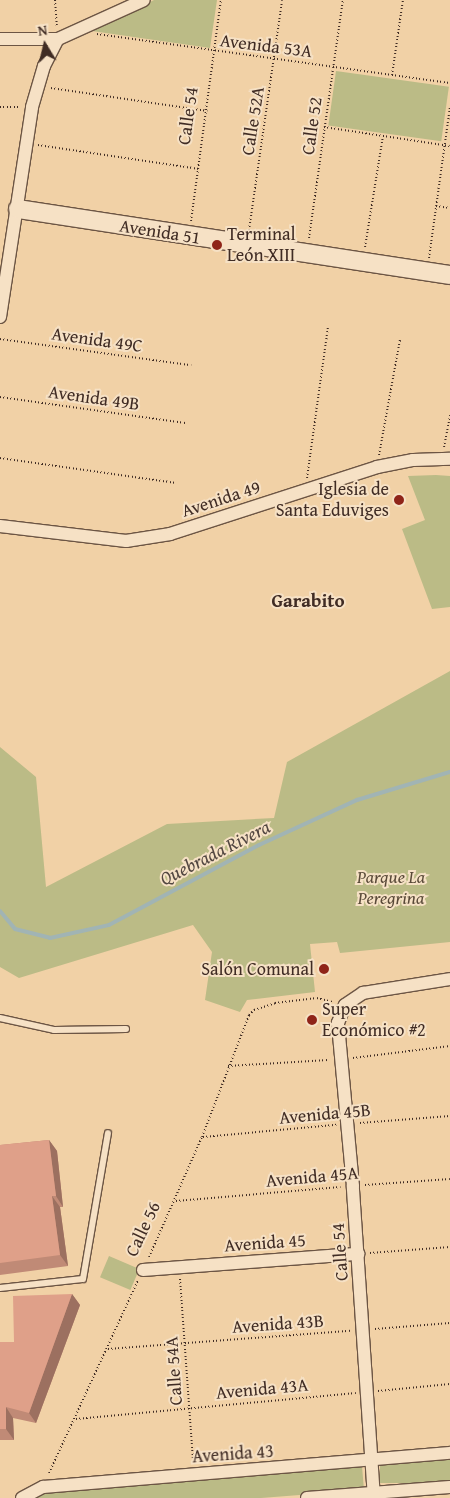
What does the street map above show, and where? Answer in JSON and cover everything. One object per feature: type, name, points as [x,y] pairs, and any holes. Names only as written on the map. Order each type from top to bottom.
[{"type":"street","points":[[0,39],[58,39],[80,32],[144,0]]},
{"type":"street","points":[[0,317],[18,209],[32,107],[58,39]]},
{"type":"street","name":"Avenida 51","points":[[18,209],[306,255],[450,275]]},
{"type":"street","name":"Avenida 49","points":[[0,526],[126,541],[170,534],[305,492],[377,467],[446,459]]},
{"type":"street","points":[[345,1005],[363,993],[450,979]]},
{"type":"street","name":"Calle 54","points":[[345,1005],[338,1023],[364,1330],[374,1495]]},
{"type":"street","name":"Avenida 45","points":[[143,1270],[358,1254]]},
{"type":"street","name":"Avenida 43","points":[[22,1498],[43,1487],[450,1453]]},
{"type":"street","points":[[307,1498],[374,1495],[450,1487]]},
{"type":"lane","points":[[0,1018],[54,1030],[126,1029]]},
{"type":"lane","points":[[0,1288],[83,1279],[108,1133]]},
{"type":"path","points":[[55,0],[58,39]]},
{"type":"path","name":"Calle 54","points":[[188,236],[199,169],[221,0]]},
{"type":"path","name":"Calle 52A","points":[[246,245],[282,0]]},
{"type":"path","name":"Calle 52","points":[[306,255],[343,0]]},
{"type":"path","points":[[392,75],[404,0]]},
{"type":"path","name":"Avenida 53A","points":[[80,32],[214,53],[450,83]]},
{"type":"path","points":[[39,86],[207,111]]},
{"type":"path","points":[[0,107],[32,107]]},
{"type":"path","points":[[427,272],[450,107]]},
{"type":"path","points":[[324,127],[450,146]]},
{"type":"path","points":[[363,262],[383,136]]},
{"type":"path","points":[[26,143],[199,169]]},
{"type":"path","points":[[436,206],[450,208]]},
{"type":"path","points":[[305,492],[328,327]]},
{"type":"path","name":"Avenida 49C","points":[[0,339],[191,365]]},
{"type":"path","points":[[377,467],[400,340]]},
{"type":"path","name":"Avenida 49B","points":[[0,397],[185,422]]},
{"type":"path","points":[[446,459],[450,415]]},
{"type":"path","points":[[0,458],[176,483]]},
{"type":"path","name":"Calle 56","points":[[56,1461],[175,1201],[202,1137],[245,1023],[254,1010],[275,1003],[317,998],[345,1005]]},
{"type":"path","name":"Avenida 45B","points":[[202,1137],[450,1116]]},
{"type":"path","name":"Avenida 45A","points":[[175,1201],[450,1179]]},
{"type":"path","points":[[358,1254],[450,1247]]},
{"type":"path","name":"Calle 54A","points":[[179,1267],[194,1474]]},
{"type":"path","name":"Avenida 43B","points":[[107,1349],[450,1323]]},
{"type":"path","name":"Avenida 43A","points":[[76,1419],[450,1384]]},
{"type":"green space","points":[[154,0],[217,0],[210,48],[92,31]]},
{"type":"green space","points":[[336,71],[449,87],[441,141],[328,125]]},
{"type":"green space","points":[[408,476],[450,476],[450,607],[432,609],[402,529],[425,520]]},
{"type":"green space","name":"Parque La Peregrina","points":[[450,671],[450,942],[340,953],[337,942],[310,944],[315,992],[247,1000],[240,1012],[205,1000],[212,952],[193,925],[19,978],[0,967],[0,747],[36,777],[46,887],[167,824],[274,818],[287,762]]},
{"type":"green space","points":[[109,1256],[139,1269],[130,1290],[100,1277]]},
{"type":"green space","points":[[380,1458],[450,1458],[450,1483],[380,1483]]},
{"type":"green space","points":[[362,1466],[364,1490],[261,1498],[31,1498],[39,1493]]},
{"type":"building","points":[[49,1140],[56,1196],[52,1196],[60,1255],[0,1263],[0,1145]]},
{"type":"building","points":[[72,1294],[29,1413],[6,1407],[6,1429],[0,1429],[0,1342],[14,1342],[13,1296]]},
{"type":"waterway","name":"Quebrada Rivera","points":[[0,911],[15,929],[50,938],[109,925],[259,845],[357,800],[450,772]]},
{"type":"place","name":"Terminal León XIII","points":[[217,245]]},
{"type":"place","name":"Iglesia de Santa Eduviges","points":[[399,500]]},
{"type":"place","name":"Salón Comunal","points":[[324,969]]},
{"type":"place","name":"Super Económico #2","points":[[312,1020]]},
{"type":"district","name":"Garabito","points":[[308,601]]}]
